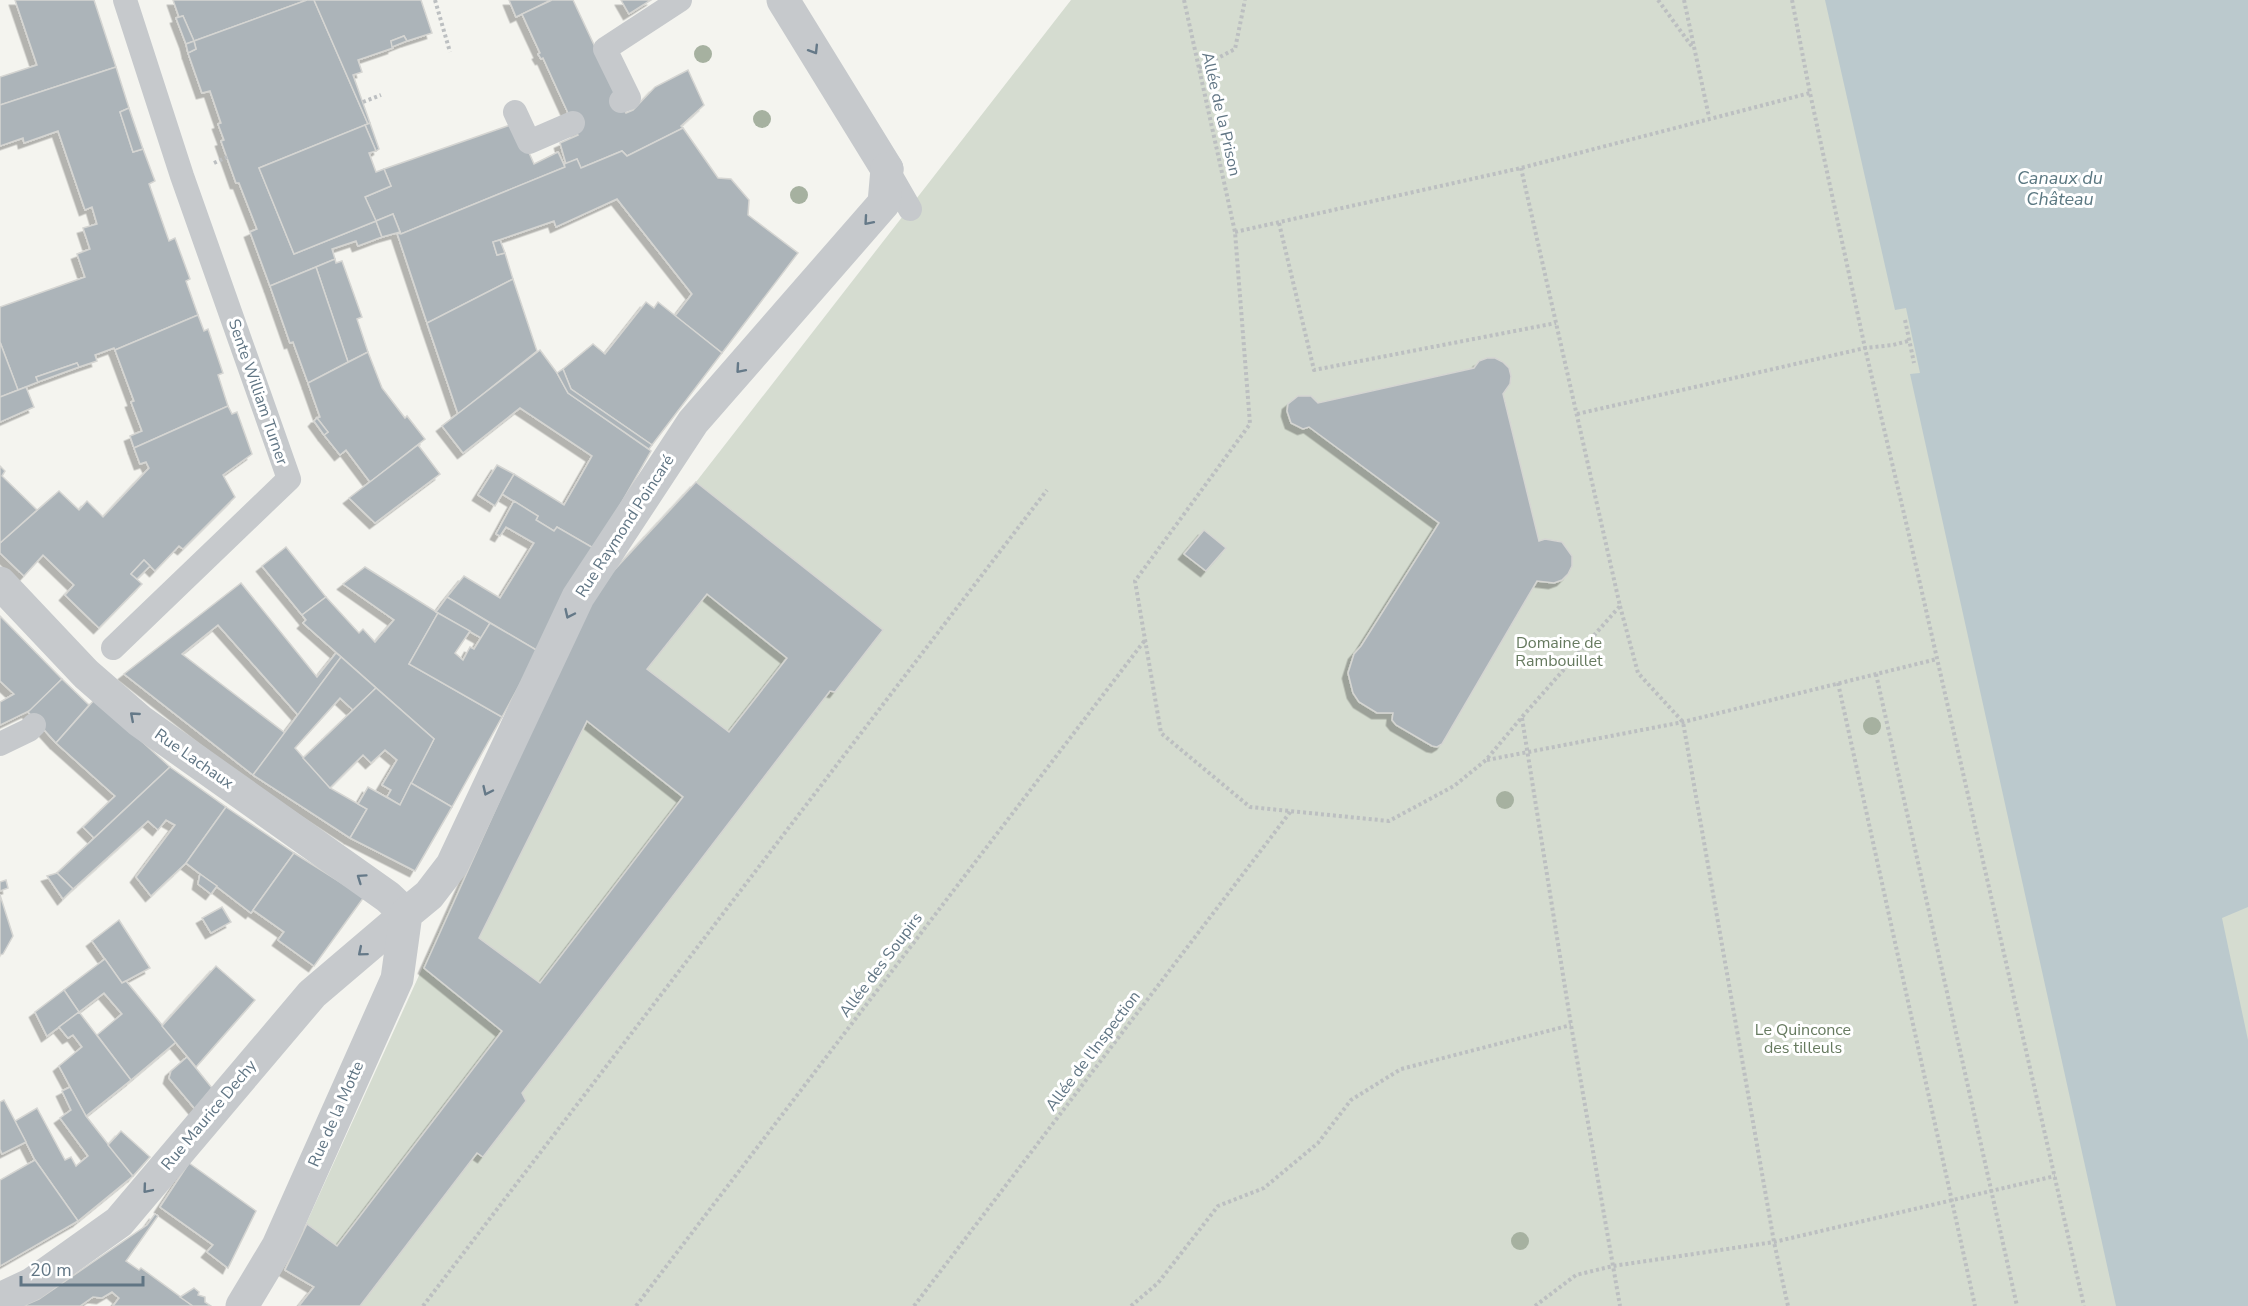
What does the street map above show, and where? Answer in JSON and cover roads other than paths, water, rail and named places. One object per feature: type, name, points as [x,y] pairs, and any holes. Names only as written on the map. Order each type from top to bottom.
[{"type":"street","points":[[783,0],[887,169]]},
{"type":"street","name":"Rue Raymond Poincaré","points":[[406,914],[429,895],[452,865],[578,597],[693,422],[884,203],[887,169]]},
{"type":"street","name":"Rue Lachaux","points":[[0,583],[80,680],[388,897],[406,914]]},
{"type":"street","name":"Rue Maurice Dechy","points":[[0,1299],[32,1284],[119,1222],[312,994],[406,914]]},
{"type":"street","name":"Rue de la Motte","points":[[242,1306],[278,1246],[397,979],[406,914]]},
{"type":"lane","name":"Sente William Turner","points":[[113,648],[289,479],[182,176],[126,0]]},
{"type":"lane","points":[[621,101],[629,98],[605,49],[680,0]]},
{"type":"lane","points":[[515,112],[529,142],[573,123]]},
{"type":"lane","points":[[887,169],[910,208]]},
{"type":"lane","points":[[0,744],[29,730],[34,725]]},
{"type":"water","name":"Canaux du Château","points":[[1825,0],[2248,0],[2248,907],[2222,918],[2248,1040],[2248,1306],[2116,1306],[1910,374],[1920,373],[1906,308],[1895,310]]},
{"type":"park label","name":"Domaine de Rambouillet","points":[[1559,652]]},
{"type":"park label","name":"Le Quinconce des tilleuls","points":[[1803,1039]]}]
